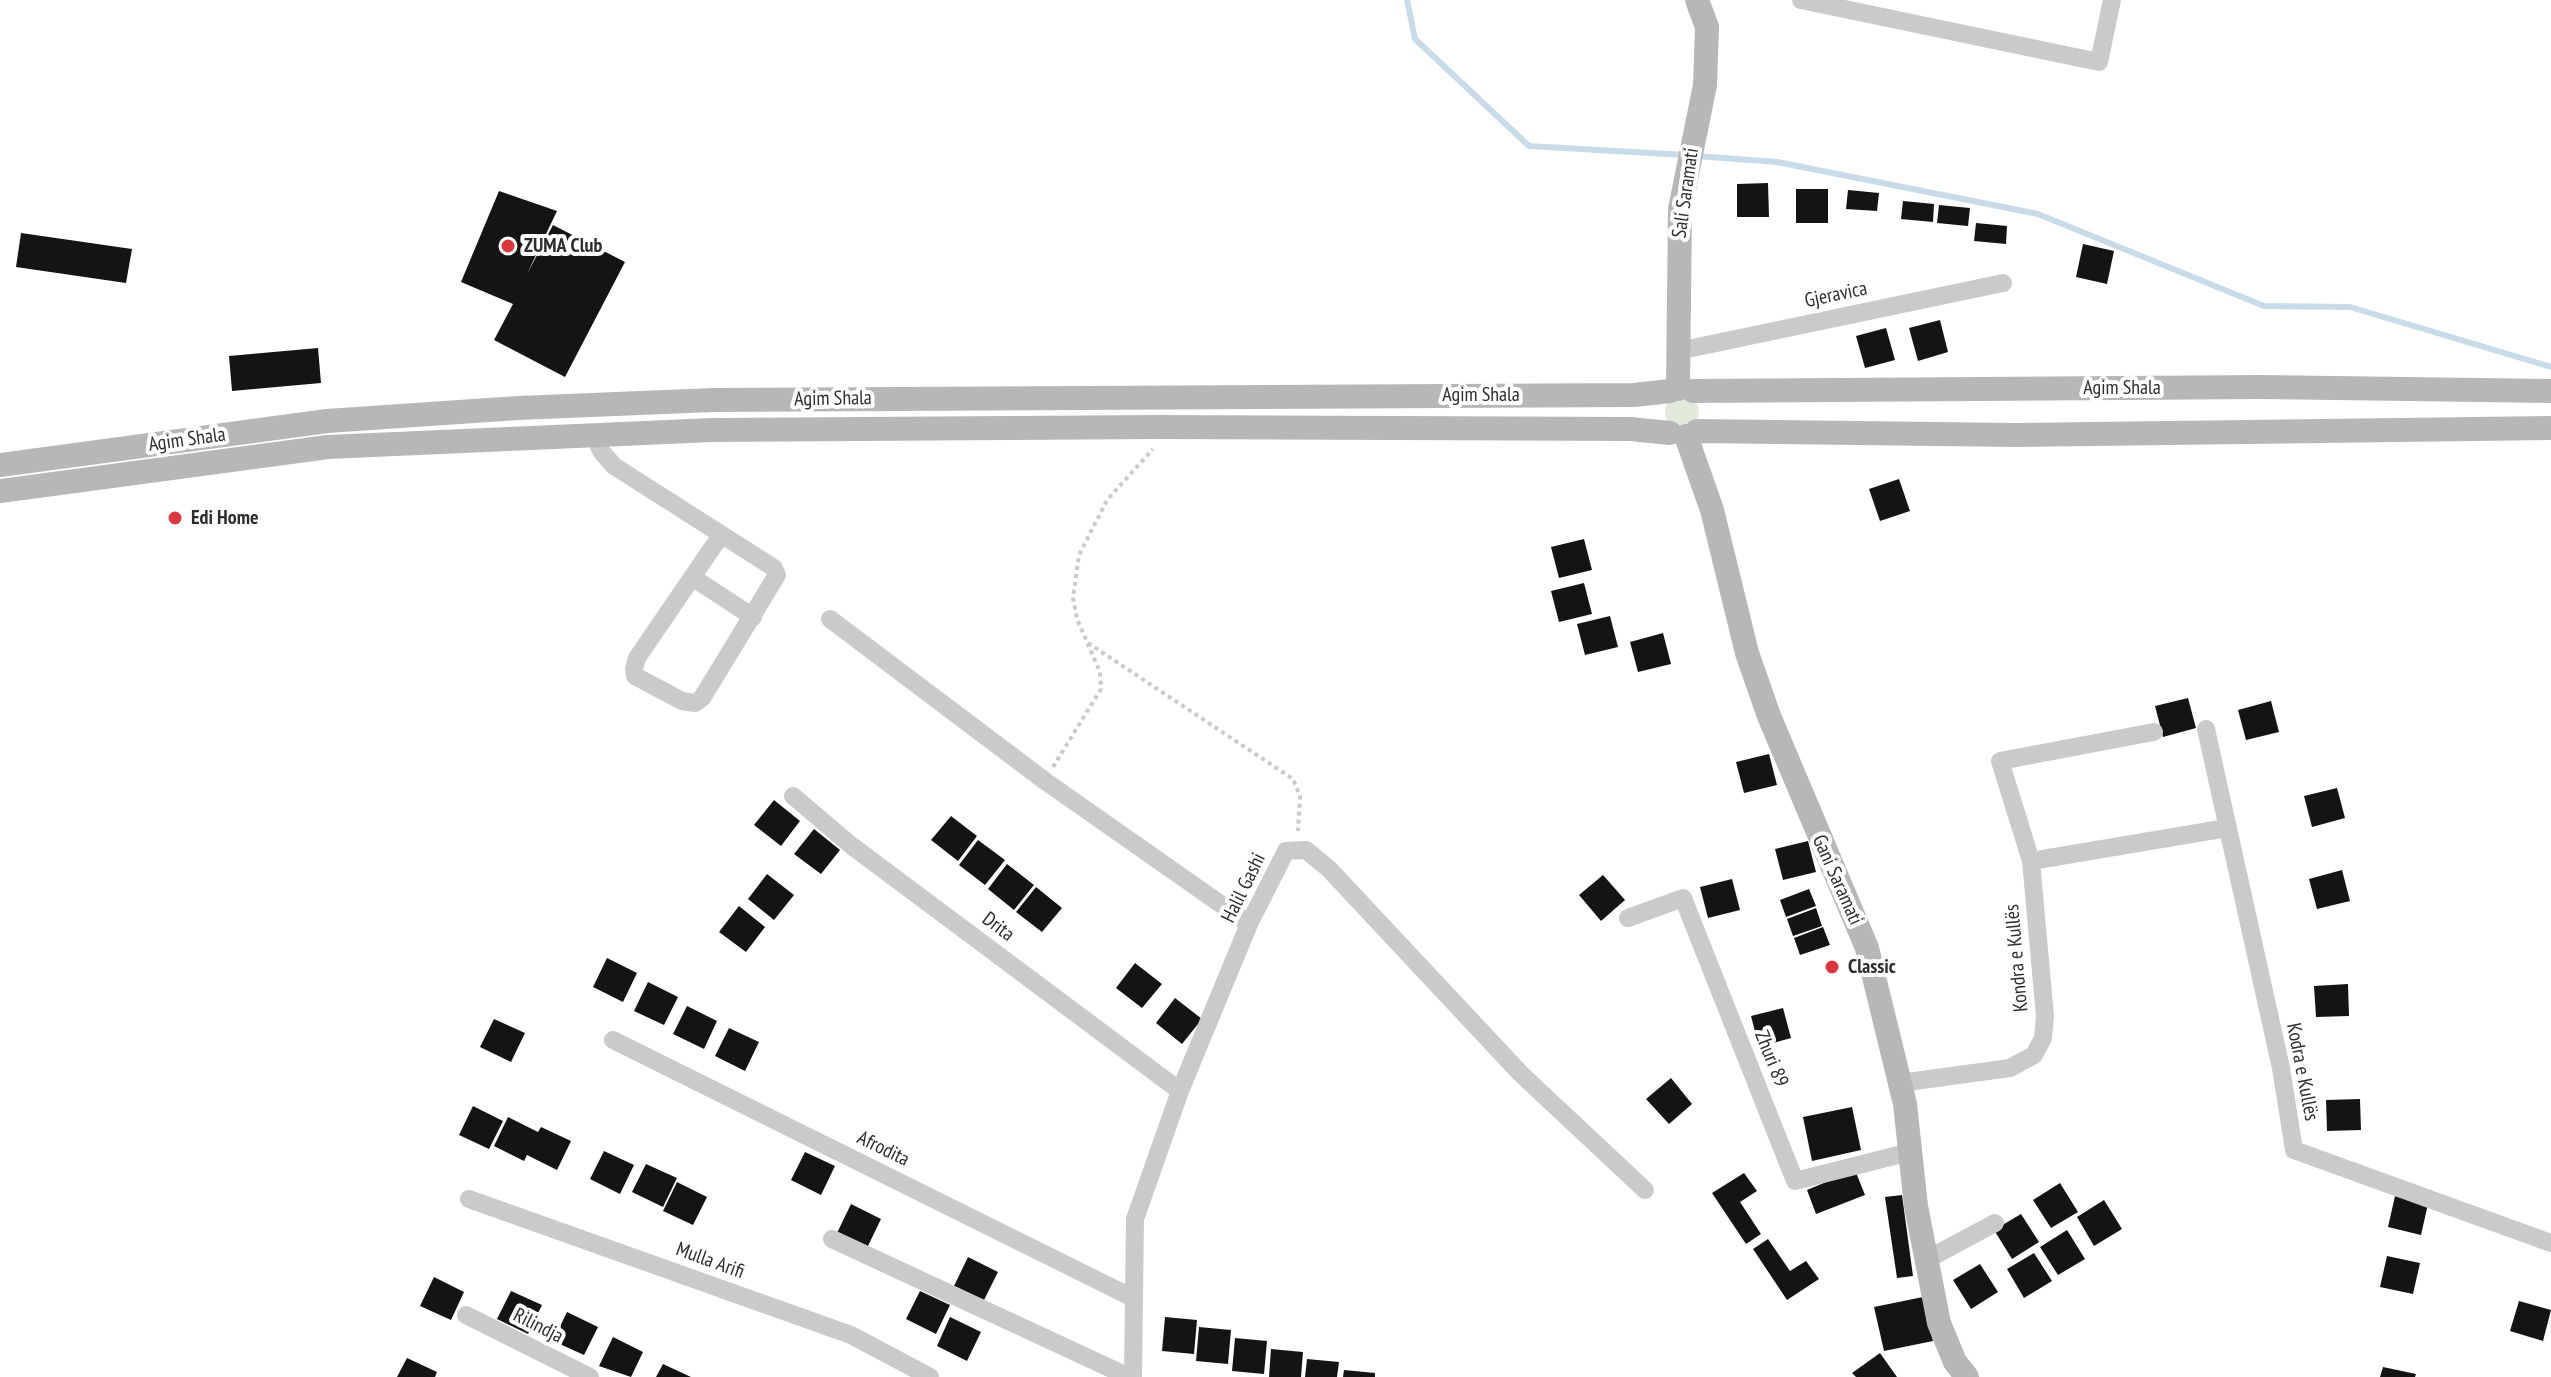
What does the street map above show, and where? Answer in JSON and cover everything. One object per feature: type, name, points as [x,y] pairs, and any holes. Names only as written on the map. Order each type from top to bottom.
[{"type":"main road","name":"Sali Saramati","points":[[1680,390],[1680,209],[1705,85],[1707,27],[1697,0]]},
{"type":"main road","name":"Agim Shala","points":[[0,465],[327,421],[518,408],[714,400],[1634,395],[1680,390],[2246,387],[2551,391]]},
{"type":"main road","points":[[1680,390],[1706,409],[1684,433],[1662,426],[1658,410],[1680,390]]},
{"type":"main road","name":"Agim Shala","points":[[0,491],[328,447],[712,430],[1158,427],[1630,429],[1684,433],[2016,435],[2551,428]]},
{"type":"main road","name":"Gani Saramati","points":[[1684,433],[1712,510],[1747,653],[1769,716],[1867,948],[1900,1083],[1926,1260],[1939,1323],[1955,1362],[1967,1377]]},
{"type":"street","points":[[1801,0],[2099,62],[2112,0]]},
{"type":"street","name":"Gjeravica","points":[[1678,351],[2003,283]]},
{"type":"street","points":[[594,435],[601,451],[614,466],[774,568],[777,575],[702,698],[695,703],[682,701],[635,676],[637,658],[721,535]]},
{"type":"street","points":[[692,577],[753,617]]},
{"type":"street","points":[[830,619],[1045,781],[1249,924]]},
{"type":"street","name":"Kodra e Kullës","points":[[2206,729],[2281,1068],[2294,1150],[2551,1243]]},
{"type":"street","name":"Kondra e Kullës","points":[[1900,1083],[2010,1068],[2034,1055],[2043,1038],[2045,1016],[2031,861],[2000,761],[2154,732]]},
{"type":"street","name":"Drita","points":[[793,796],[852,846],[1180,1091]]},
{"type":"street","points":[[2031,861],[2227,828]]},
{"type":"street","name":"Halil Gashi","points":[[832,1239],[1131,1377],[1135,1219],[1180,1091],[1249,924],[1286,851],[1296,848],[1306,850],[1329,869],[1521,1074],[1645,1190]]},
{"type":"street","name":"Zhuri 89","points":[[1628,918],[1683,898],[1795,1181],[1910,1152]]},
{"type":"street","name":"Afrodita","points":[[613,1040],[1133,1298]]},
{"type":"street","name":"Mulla Arifi","points":[[469,1199],[851,1335],[930,1377]]},
{"type":"street","points":[[1926,1260],[1995,1223]]},
{"type":"street","name":"Rilindja","points":[[466,1315],[590,1377]]},
{"type":"path","points":[[1045,781],[1101,689],[1100,672],[1086,642],[1073,598],[1079,555],[1107,500],[1156,445],[1158,427]]},
{"type":"path","points":[[1086,642],[1293,779],[1300,796],[1296,848]]},
{"type":"green space","points":[[1682,395],[1694,400],[1699,412],[1694,424],[1682,429],[1670,424],[1665,412],[1670,400]]},
{"type":"building","points":[[1768,183],[1769,217],[1737,217],[1737,184]]},
{"type":"building","points":[[1796,189],[1828,189],[1828,223],[1796,223]]},
{"type":"building","points":[[1848,190],[1879,193],[1877,211],[1846,209]]},
{"type":"building","points":[[499,191],[557,211],[527,274],[553,225],[625,262],[565,377],[494,340],[513,304],[461,282]]},
{"type":"building","points":[[1903,201],[1934,204],[1933,222],[1901,219]]},
{"type":"building","points":[[1939,205],[1970,208],[1968,226],[1937,223]]},
{"type":"building","points":[[1976,223],[2007,226],[2006,244],[1974,241]]},
{"type":"building","points":[[21,233],[132,249],[126,283],[16,267]]},
{"type":"building","points":[[2083,244],[2114,251],[2107,284],[2076,277]]},
{"type":"building","points":[[1940,320],[1948,352],[1918,361],[1909,328]]},
{"type":"building","points":[[1886,328],[1895,360],[1865,368],[1856,336]]},
{"type":"building","points":[[318,348],[321,383],[232,391],[229,356]]},
{"type":"building","points":[[1899,479],[1910,511],[1880,521],[1869,489]]},
{"type":"building","points":[[1584,539],[1592,570],[1559,578],[1551,547]]},
{"type":"building","points":[[1584,583],[1592,614],[1559,622],[1551,591]]},
{"type":"building","points":[[1610,616],[1618,647],[1585,655],[1577,624]]},
{"type":"building","points":[[1663,633],[1671,664],[1638,672],[1630,642]]},
{"type":"building","points":[[2188,698],[2196,728],[2163,737],[2155,706]]},
{"type":"building","points":[[2271,701],[2279,732],[2246,740],[2238,710]]},
{"type":"building","points":[[1769,754],[1777,785],[1744,793],[1736,762]]},
{"type":"building","points":[[2337,788],[2345,818],[2312,827],[2304,796]]},
{"type":"building","points":[[774,800],[800,821],[781,846],[754,825]]},
{"type":"building","points":[[951,816],[977,836],[958,861],[931,840]]},
{"type":"building","points":[[814,829],[840,850],[821,874],[794,854]]},
{"type":"building","points":[[978,840],[1005,860],[985,885],[959,865]]},
{"type":"building","points":[[1808,841],[1816,872],[1783,880],[1775,849]]},
{"type":"building","points":[[1007,864],[1034,885],[1014,910],[988,889]]},
{"type":"building","points":[[2342,870],[2350,901],[2317,909],[2309,879]]},
{"type":"building","points":[[767,874],[794,895],[774,920],[748,899]]},
{"type":"building","points":[[1603,875],[1625,900],[1601,921],[1579,895]]},
{"type":"building","points":[[1732,879],[1740,910],[1708,918],[1700,887]]},
{"type":"building","points":[[1036,887],[1062,908],[1042,932],[1016,912]]},
{"type":"building","points":[[1809,889],[1816,906],[1786,917],[1780,900]]},
{"type":"building","points":[[739,906],[765,927],[746,952],[719,932]]},
{"type":"building","points":[[1816,908],[1822,926],[1793,936],[1787,919]]},
{"type":"building","points":[[1823,927],[1830,945],[1800,955],[1794,938]]},
{"type":"building","points":[[607,958],[637,973],[623,1002],[593,987]]},
{"type":"building","points":[[1135,963],[1162,984],[1142,1008],[1116,988]]},
{"type":"building","points":[[648,982],[678,997],[664,1025],[634,1011]]},
{"type":"building","points":[[2348,984],[2349,1016],[2316,1017],[2314,986]]},
{"type":"building","points":[[1175,998],[1202,1019],[1182,1044],[1156,1023]]},
{"type":"building","points":[[687,1006],[717,1021],[704,1049],[673,1034]]},
{"type":"building","points":[[1783,1008],[1791,1038],[1759,1047],[1751,1016]]},
{"type":"building","points":[[494,1019],[525,1033],[511,1062],[480,1047]]},
{"type":"building","points":[[729,1028],[759,1042],[745,1071],[715,1056]]},
{"type":"building","points":[[1671,1078],[1692,1104],[1669,1124],[1646,1099]]},
{"type":"building","points":[[2360,1099],[2361,1130],[2327,1131],[2326,1100]]},
{"type":"building","points":[[473,1106],[503,1121],[489,1149],[459,1135]]},
{"type":"building","points":[[1852,1107],[1861,1150],[1812,1161],[1803,1117]]},
{"type":"building","points":[[508,1117],[538,1132],[541,1127],[571,1141],[557,1170],[527,1155],[524,1161],[494,1146]]},
{"type":"building","points":[[604,1151],[634,1165],[620,1194],[590,1179]]},
{"type":"building","points":[[805,1152],[835,1166],[821,1195],[791,1180]]},
{"type":"building","points":[[646,1164],[677,1178],[663,1207],[632,1192]]},
{"type":"building","points":[[1855,1170],[1865,1195],[1816,1214],[1807,1190]]},
{"type":"building","points":[[1744,1173],[1757,1191],[1740,1202],[1761,1234],[1746,1244],[1712,1193]]},
{"type":"building","points":[[677,1182],[707,1197],[693,1225],[663,1211]]},
{"type":"building","points":[[2060,1183],[2078,1212],[2051,1228],[2033,1200]]},
{"type":"building","points":[[1902,1195],[1913,1276],[1897,1278],[1885,1197]]},
{"type":"building","points":[[2395,1196],[2428,1204],[2421,1235],[2388,1227]]},
{"type":"building","points":[[2104,1200],[2122,1229],[2094,1246],[2077,1217]]},
{"type":"building","points":[[851,1204],[881,1219],[867,1248],[837,1233]]},
{"type":"building","points":[[2021,1214],[2039,1242],[2012,1259],[1994,1230]]},
{"type":"building","points":[[2067,1230],[2085,1259],[2058,1275],[2040,1247]]},
{"type":"building","points":[[1768,1239],[1790,1271],[1806,1261],[1819,1279],[1787,1300],[1753,1249]]},
{"type":"building","points":[[2034,1253],[2052,1281],[2024,1298],[2007,1269]]},
{"type":"building","points":[[2387,1256],[2420,1263],[2413,1294],[2380,1287]]},
{"type":"building","points":[[968,1257],[998,1272],[984,1300],[954,1286]]},
{"type":"building","points":[[1980,1264],[1998,1292],[1971,1309],[1953,1280]]},
{"type":"building","points":[[434,1277],[464,1292],[451,1320],[420,1306]]},
{"type":"building","points":[[511,1291],[542,1305],[528,1334],[497,1319]]},
{"type":"building","points":[[920,1291],[950,1305],[936,1334],[906,1319]]},
{"type":"building","points":[[1923,1297],[1933,1341],[1884,1351],[1874,1307]]},
{"type":"building","points":[[2519,1301],[2551,1310],[2543,1341],[2510,1331]]},
{"type":"building","points":[[567,1312],[598,1327],[584,1355],[553,1341]]},
{"type":"building","points":[[950,1317],[981,1332],[967,1361],[937,1346]]},
{"type":"building","points":[[1165,1317],[1197,1320],[1194,1354],[1162,1351]]},
{"type":"building","points":[[1199,1327],[1231,1330],[1228,1364],[1196,1361]]},
{"type":"building","points":[[613,1337],[643,1352],[631,1377],[599,1366]]},
{"type":"building","points":[[1235,1338],[1267,1341],[1264,1374],[1232,1371]]},
{"type":"building","points":[[1271,1349],[1303,1352],[1301,1377],[1269,1377]]},
{"type":"building","points":[[1880,1353],[1897,1377],[1856,1377],[1852,1373]]},
{"type":"building","points":[[407,1358],[437,1372],[435,1377],[397,1377]]},
{"type":"building","points":[[1307,1359],[1339,1362],[1337,1377],[1305,1377]]},
{"type":"building","points":[[663,1364],[691,1377],[656,1377]]},
{"type":"building","points":[[2383,1367],[2416,1374],[2415,1377],[2380,1377]]},
{"type":"building","points":[[1344,1370],[1375,1373],[1375,1377],[1343,1377]]},
{"type":"waterway","points":[[1407,0],[1415,39],[1529,146],[1685,155]]},
{"type":"waterway","points":[[1696,156],[1777,162],[2038,214],[2264,306],[2350,307],[2551,367]]},
{"type":"place","name":"ZUMA Club","points":[[508,246]]},
{"type":"place","name":"Edi Home","points":[[175,518]]},
{"type":"place","name":"Classic","points":[[1832,967]]}]
